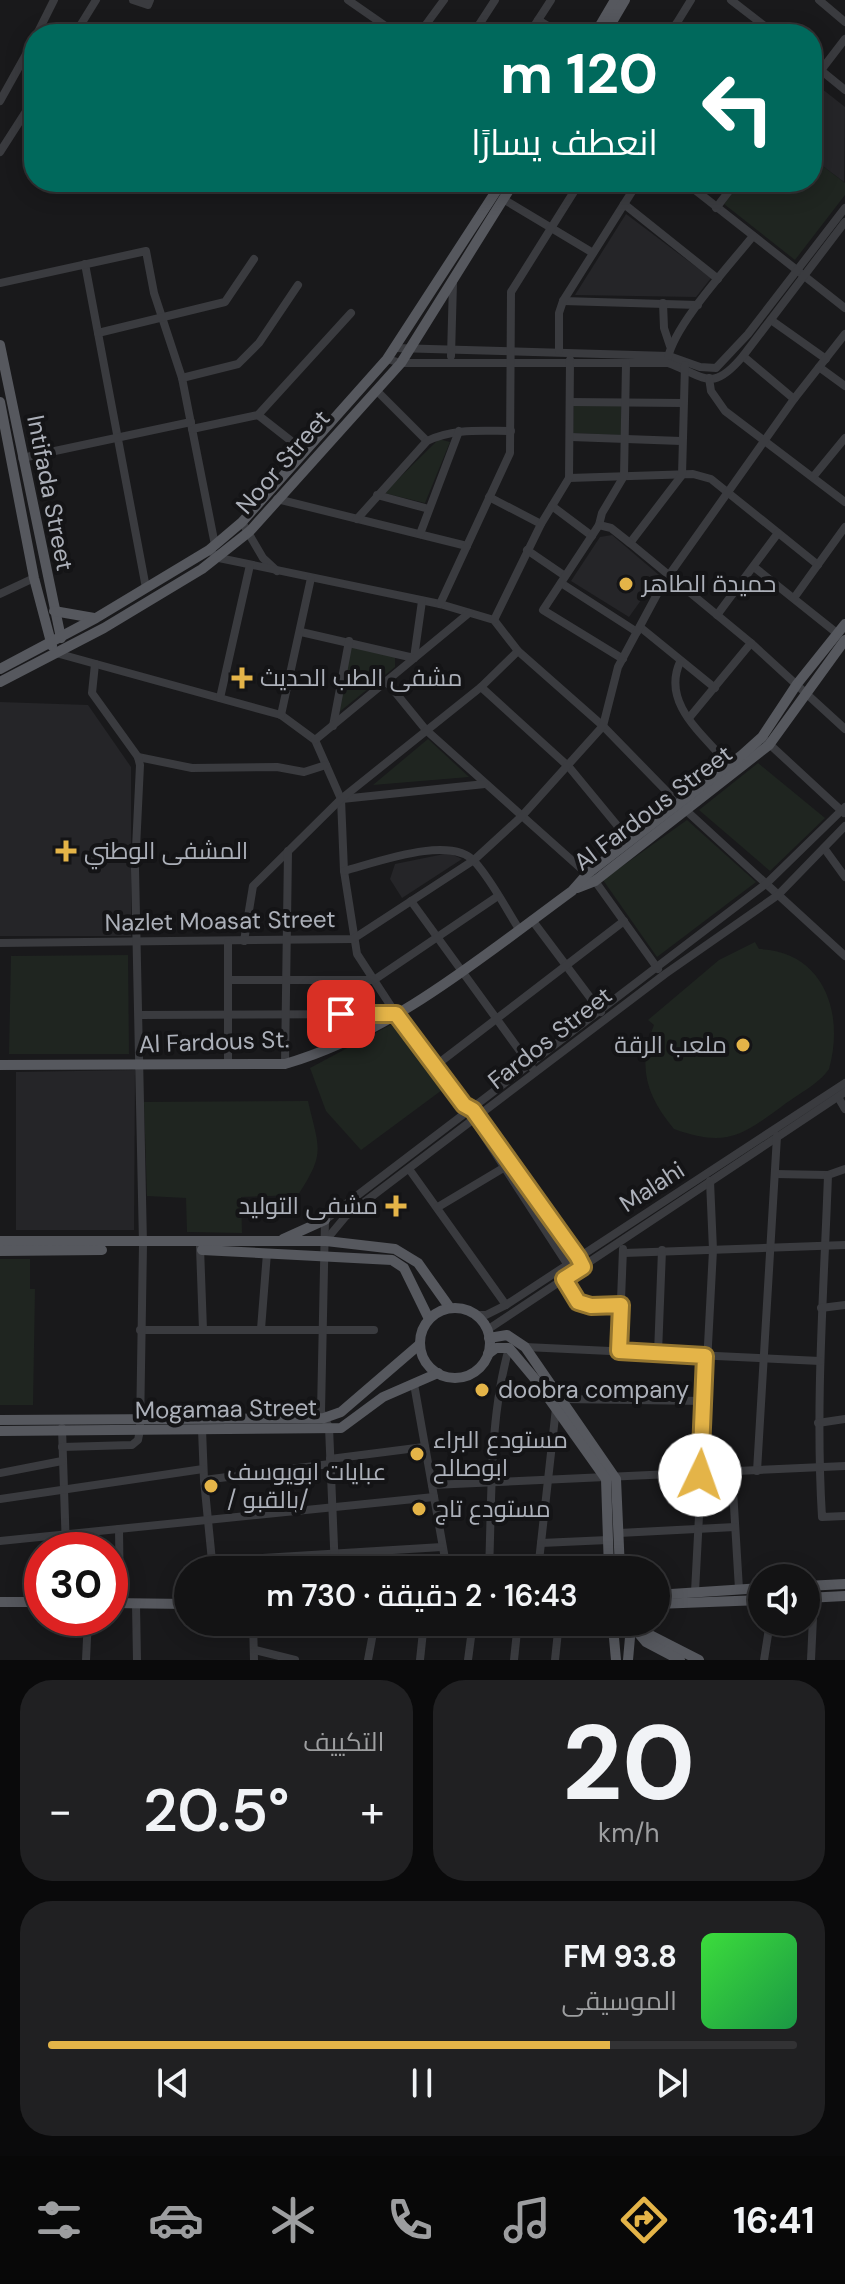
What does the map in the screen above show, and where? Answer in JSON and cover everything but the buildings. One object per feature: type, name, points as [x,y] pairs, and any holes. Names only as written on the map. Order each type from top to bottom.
[{"type":"main road","points":[[601,24],[615,0]]},
{"type":"main road","points":[[611,24],[625,0]]},
{"type":"main road","name":"Noor Street","points":[[0,682],[64,652],[219,558],[304,451],[387,359],[496,192]]},
{"type":"main road","name":"Noor Street","points":[[0,669],[96,618],[212,548],[246,526],[277,499],[401,363],[508,192]]},
{"type":"main road","name":"Intifada Street","points":[[0,345],[64,652]]},
{"type":"main road","name":"Intifada Street","points":[[0,402],[48,641],[64,652]]},
{"type":"main road","points":[[54,611],[96,618]]},
{"type":"main road","name":"Al Fardous Street","points":[[591,877],[630,841],[683,807],[729,765],[766,741],[797,684],[843,633]]},
{"type":"main road","name":"Al Fardous Street","points":[[572,891],[766,741],[804,694],[843,633]]},
{"type":"main road","name":"Al Fardous St.","points":[[0,1065],[285,1064],[324,1053],[396,1014],[572,891]]},
{"type":"main road","points":[[274,1242],[325,1220]]},
{"type":"main road","points":[[0,1241],[142,1247]]},
{"type":"main road","points":[[0,1251],[326,1241],[395,1249],[408,1255],[436,1286],[450,1308],[476,1315],[488,1334],[488,1354]]},
{"type":"main road","points":[[200,1247],[392,1260],[404,1268],[429,1319]]},
{"type":"main road","points":[[450,1308],[429,1319],[420,1344],[425,1361],[438,1373],[447,1377],[467,1375],[476,1371],[496,1348],[509,1348],[539,1376]]},
{"type":"main road","points":[[488,1334],[507,1335],[525,1347],[539,1376],[611,1479],[620,1556]]},
{"type":"main road","name":"Mogamaa Street","points":[[0,1420],[62,1419],[202,1429],[326,1422],[420,1344]]},
{"type":"main road","name":"Mogamaa Street","points":[[0,1431],[62,1431],[140,1424],[326,1422],[341,1428],[383,1397],[438,1373]]},
{"type":"main road","points":[[609,1556],[611,1479]]},
{"type":"main road","points":[[820,1585],[845,1584]]},
{"type":"main road","points":[[670,1594],[748,1589]]},
{"type":"main road","points":[[820,1597],[845,1596]]},
{"type":"main road","points":[[670,1603],[748,1601]]},
{"type":"main road","points":[[0,1602],[24,1602]]},
{"type":"main road","points":[[128,1604],[174,1604]]},
{"type":"main road","points":[[612,1636],[616,1660]]},
{"type":"main road","points":[[628,1660],[632,1636]]},
{"type":"main road","points":[[642,1636],[646,1642],[680,1660]]},
{"type":"main road","points":[[652,1636],[699,1660]]},
{"type":"street","points":[[42,24],[54,0]]},
{"type":"street","points":[[81,24],[96,0]]},
{"type":"street","points":[[133,0],[148,5],[150,0]]},
{"type":"street","points":[[348,0],[383,24]]},
{"type":"street","points":[[426,24],[444,0]]},
{"type":"street","points":[[479,24],[495,0]]},
{"type":"street","points":[[535,24],[551,0]]},
{"type":"street","points":[[676,24],[691,0]]},
{"type":"street","points":[[731,0],[762,24]]},
{"type":"street","points":[[819,0],[845,22]]},
{"type":"street","points":[[538,20],[545,24]]},
{"type":"street","points":[[822,69],[845,39]]},
{"type":"street","points":[[0,101],[24,58]]},
{"type":"street","points":[[822,71],[845,90]]},
{"type":"street","points":[[0,152],[24,115]]},
{"type":"street","points":[[440,604],[510,453],[511,292],[574,192]]},
{"type":"street","points":[[559,351],[559,313],[563,301],[632,192]]},
{"type":"street","points":[[697,192],[845,308]]},
{"type":"street","points":[[716,208],[728,192]]},
{"type":"street","points":[[503,199],[593,253]]},
{"type":"street","points":[[624,204],[718,279]]},
{"type":"street","points":[[387,359],[401,363],[509,350],[669,355],[709,380],[726,375],[771,320],[845,208]]},
{"type":"street","points":[[685,365],[709,369],[727,359],[845,222]]},
{"type":"street","points":[[395,348],[512,361],[626,363],[669,355],[698,305],[753,236]]},
{"type":"street","points":[[0,283],[146,251],[154,293],[182,378],[212,548],[219,558],[440,604],[494,620],[518,651],[603,726],[683,807],[845,956]]},
{"type":"street","points":[[98,333],[225,302],[254,259]]},
{"type":"street","points":[[85,264],[146,588]]},
{"type":"street","points":[[451,356],[453,280]]},
{"type":"street","points":[[182,378],[238,364],[259,343],[298,285]]},
{"type":"street","points":[[563,301],[698,305]]},
{"type":"street","points":[[663,303],[669,355]]},
{"type":"street","points":[[22,458],[119,437],[258,415],[351,313]]},
{"type":"street","points":[[771,320],[845,386]]},
{"type":"street","name":"Nazlet Moasat Street","points":[[0,943],[138,944],[353,939],[474,860],[522,816],[603,726],[623,659],[669,577],[794,399],[845,334]]},
{"type":"street","points":[[494,620],[527,550],[569,478],[570,351]]},
{"type":"street","points":[[743,356],[794,399]]},
{"type":"street","points":[[623,659],[543,610],[599,525],[602,513],[624,476],[626,363]]},
{"type":"street","points":[[630,543],[682,475],[685,365]]},
{"type":"street","points":[[709,369],[711,391],[725,411],[845,502]]},
{"type":"street","points":[[376,390],[427,441]]},
{"type":"street","points":[[570,402],[683,403]]},
{"type":"street","points":[[258,415],[304,451]]},
{"type":"street","points":[[357,519],[427,441],[459,431],[511,431]]},
{"type":"street","points":[[420,534],[459,431]]},
{"type":"street","points":[[571,437],[681,441]]},
{"type":"street","points":[[813,477],[845,438]]},
{"type":"street","points":[[569,478],[682,475],[711,479],[818,565]]},
{"type":"street","points":[[377,495],[429,509]]},
{"type":"street","points":[[489,497],[541,524]]},
{"type":"street","points":[[277,499],[467,546]]},
{"type":"street","points":[[552,506],[592,536]]},
{"type":"street","points":[[599,525],[611,528],[630,543],[751,643],[804,694],[844,726]]},
{"type":"street","points":[[246,526],[263,558],[277,571]]},
{"type":"street","points":[[794,598],[845,527]]},
{"type":"street","points":[[717,615],[778,533]]},
{"type":"street","points":[[527,550],[563,580],[638,629],[715,688]]},
{"type":"street","points":[[220,698],[250,565]]},
{"type":"street","points":[[754,567],[843,633]]},
{"type":"street","points":[[0,594],[34,578]]},
{"type":"street","points":[[281,715],[311,578]]},
{"type":"street","points":[[414,658],[422,601]]},
{"type":"street","points":[[315,740],[469,613]]},
{"type":"street","points":[[301,632],[414,658]]},
{"type":"street","points":[[333,726],[349,641]]},
{"type":"street","points":[[689,718],[751,643]]},
{"type":"street","points":[[244,941],[253,886],[341,799],[481,687],[518,651]]},
{"type":"street","points":[[64,652],[95,664],[281,715],[315,740],[341,799],[344,871],[357,954],[396,1014],[583,1267]]},
{"type":"street","points":[[680,662],[673,677],[674,693],[689,718],[729,765]]},
{"type":"street","points":[[62,1447],[132,1445],[138,1440],[140,1424],[142,1247],[135,869],[138,757],[92,693],[95,664]]},
{"type":"street","points":[[386,681],[426,730],[591,877],[656,967],[665,974]]},
{"type":"street","points":[[481,687],[569,767],[630,841]]},
{"type":"street","points":[[766,741],[844,811]]},
{"type":"street","points":[[138,757],[192,768],[277,767],[304,772],[326,765]]},
{"type":"street","points":[[341,799],[485,784]]},
{"type":"street","name":"Fardos Street","points":[[326,1241],[346,1216],[409,1169],[529,1064],[767,883],[844,811]]},
{"type":"street","name":"Fardos Street","points":[[325,1220],[471,1114],[536,1073],[665,974],[778,895],[845,826]]},
{"type":"street","points":[[824,848],[845,877]]},
{"type":"street","points":[[344,871],[439,849],[461,851],[474,860],[519,929]]},
{"type":"street","points":[[285,1064],[288,851]]},
{"type":"street","points":[[229,980],[374,980],[498,896]]},
{"type":"street","points":[[411,901],[536,1073]]},
{"type":"street","points":[[532,920],[607,1019]]},
{"type":"street","points":[[435,1066],[624,921]]},
{"type":"street","points":[[228,942],[228,1065]]},
{"type":"street","points":[[139,1015],[396,1014]]},
{"type":"street","name":"Malahi","points":[[476,1315],[486,1315],[506,1305],[845,1083]]},
{"type":"street","points":[[841,1094],[845,1109]]},
{"type":"street","name":"Malahi","points":[[488,1334],[564,1279],[841,1094]]},
{"type":"street","points":[[471,1114],[573,1273]]},
{"type":"street","points":[[757,1471],[777,1136]]},
{"type":"street","points":[[438,1207],[505,1167]]},
{"type":"street","points":[[409,1169],[506,1305]]},
{"type":"street","points":[[775,1174],[828,1175],[845,1169]]},
{"type":"street","points":[[828,1175],[821,1308],[819,1467],[822,1517],[845,1516]]},
{"type":"street","points":[[695,1592],[705,1356],[713,1250],[710,1181]]},
{"type":"street","points":[[325,1220],[321,1412],[326,1422],[330,1462],[334,1554]]},
{"type":"street","points":[[619,1351],[624,1253],[621,1241]]},
{"type":"street","points":[[624,1253],[845,1245]]},
{"type":"street","points":[[200,1247],[203,1330]]},
{"type":"street","points":[[658,1353],[662,1250]]},
{"type":"street","points":[[261,1329],[267,1253]]},
{"type":"street","points":[[564,1279],[578,1302],[585,1305],[621,1305]]},
{"type":"street","points":[[821,1308],[845,1305]]},
{"type":"street","points":[[140,1330],[374,1330]]},
{"type":"street","points":[[525,1347],[820,1361]]},
{"type":"street","points":[[489,1556],[492,1485],[503,1368],[509,1348]]},
{"type":"street","points":[[414,1384],[444,1556]]},
{"type":"street","points":[[540,1556],[558,1403],[704,1401]]},
{"type":"street","points":[[62,1419],[65,1532]]},
{"type":"street","points":[[818,1423],[845,1419]]},
{"type":"street","points":[[202,1429],[211,1556]]},
{"type":"street","points":[[204,1480],[424,1447]]},
{"type":"street","points":[[0,1473],[62,1461]]},
{"type":"street","points":[[432,1485],[492,1485],[845,1466]]},
{"type":"street","points":[[0,1499],[203,1469]]},
{"type":"street","points":[[732,1473],[739,1589]]},
{"type":"street","points":[[87,1532],[434,1497]]},
{"type":"street","points":[[619,1533],[735,1527]]},
{"type":"street","points":[[0,1541],[24,1538]]},
{"type":"street","points":[[541,1543],[608,1540]]},
{"type":"street","points":[[314,1556],[442,1547]]},
{"type":"street","points":[[136,1604],[137,1660]]},
{"type":"street","points":[[86,1660],[87,1636]]},
{"type":"street","points":[[368,1660],[372,1636]]},
{"type":"street","points":[[420,1660],[423,1636]]},
{"type":"street","points":[[468,1660],[471,1636]]},
{"type":"street","points":[[514,1660],[517,1636]]},
{"type":"street","points":[[555,1660],[558,1636]]},
{"type":"street","points":[[764,1660],[768,1636]]},
{"type":"street","points":[[811,1636],[811,1660]]},
{"type":"street","points":[[255,1655],[295,1660]]},
{"type":"shaded area","points":[[822,89],[845,107],[844,182],[822,166]]},
{"type":"shaded area","points":[[822,166],[845,183],[845,195],[795,260],[724,204],[733,192],[822,192]]},
{"type":"shaded area","points":[[626,214],[711,278],[696,297],[575,295]]},
{"type":"shaded area","points":[[574,405],[621,406],[621,435],[573,433]]},
{"type":"shaded area","points":[[439,439],[450,442],[425,503],[384,493]]},
{"type":"shaded area","points":[[612,535],[659,575],[629,617],[571,581],[600,537]]},
{"type":"shaded area","points":[[351,647],[395,657],[395,667],[338,713]]},
{"type":"shaded area","name":"المشفى الوطني","points":[[0,702],[88,705],[131,767],[131,936],[0,936]]},
{"type":"shaded area","points":[[428,739],[469,777],[373,785]]},
{"type":"shaded area","points":[[758,763],[825,818],[770,871],[699,810]]},
{"type":"shaded area","points":[[687,820],[756,882],[657,957],[603,880]]},
{"type":"shaded area","points":[[449,853],[462,859],[402,898],[390,879],[395,864]]},
{"type":"shaded area","name":"ملعب الرقة","points":[[755,942],[759,949],[781,952],[799,961],[824,988],[834,1026],[829,1069],[813,1085],[743,1132],[719,1138],[674,1129],[657,1105],[647,1080],[646,1054],[654,1025],[648,1020],[719,960]]},
{"type":"shaded area","points":[[128,955],[129,1054],[9,1054],[11,956]]},
{"type":"shaded area","points":[[394,1023],[442,1090],[361,1150],[326,1111],[310,1068]]},
{"type":"shaded area","points":[[135,1070],[134,1230],[16,1230],[16,1072]]},
{"type":"shaded area","points":[[308,1101],[318,1150],[313,1169],[298,1195],[241,1197],[242,1233],[187,1232],[186,1198],[147,1196],[144,1102]]},
{"type":"shaded area","points":[[0,1259],[30,1259],[30,1289],[35,1289],[33,1405],[0,1405]]},
{"type":"place","name":"حميدة الطاهر","points":[[626,584]]},
{"type":"place","name":"مشفى الطب الحديث","points":[[242,678]]},
{"type":"place","name":"المشفى الوطني","points":[[66,851]]},
{"type":"place","name":"ملعب الرقة","points":[[743,1045]]},
{"type":"place","name":"مشفى التوليد","points":[[396,1206]]},
{"type":"place","name":"doobra company","points":[[482,1390]]},
{"type":"place","name":"مستودع البراء ابوصالح","points":[[417,1454]]},
{"type":"place","name":"عبايات ابويوسف / بالقبو/","points":[[211,1486]]},
{"type":"place","name":"مستودع تاج","points":[[419,1509]]},
{"type":"route","points":[[341,1014],[396,1014],[464,1105],[473,1110],[578,1257],[583,1267],[564,1279],[578,1302],[591,1306],[621,1305],[619,1351],[705,1356],[700,1475]]}]
